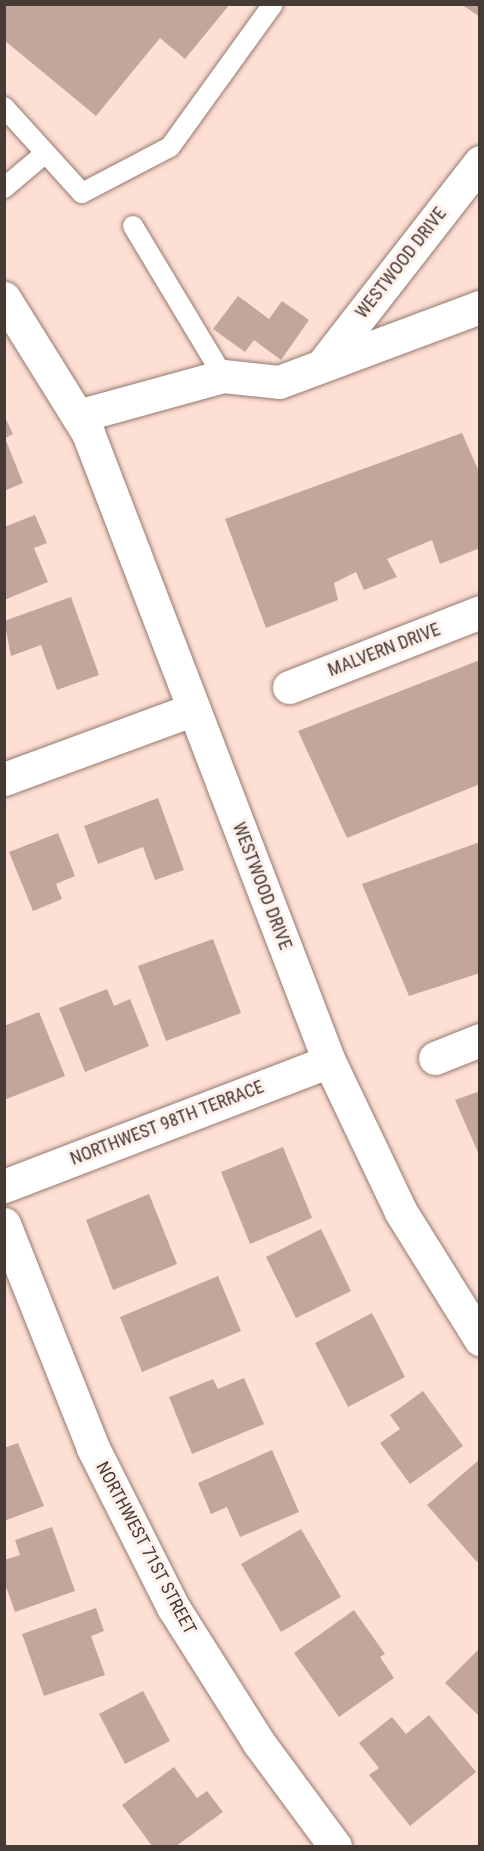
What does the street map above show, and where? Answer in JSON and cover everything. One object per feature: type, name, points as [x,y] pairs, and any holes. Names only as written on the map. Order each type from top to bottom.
[{"type":"street","name":"WESTWOOD DRIVE","points":[[323,364],[480,162]]},
{"type":"street","name":"WESTWOOD DRIVE","points":[[4,298],[78,416],[194,709],[329,1061],[401,1212],[480,1339]]},
{"type":"street","name":"WESTWOOD DRIVE","points":[[78,416],[223,376],[279,382],[480,307]]},
{"type":"street","name":"MALVERN DRIVE","points":[[289,687],[480,612]]},
{"type":"street","points":[[4,779],[194,709]]},
{"type":"street","points":[[435,1058],[480,1040]]},
{"type":"street","name":"NORTHWEST 98TH TERRACE","points":[[4,1186],[329,1061]]},
{"type":"street","name":"NORTHWEST 71ST STREET","points":[[4,1224],[93,1448],[173,1607],[259,1743],[335,1846]]},
{"type":"lane","points":[[4,107],[43,155],[82,193],[170,147],[273,4]]},
{"type":"lane","points":[[4,188],[43,155]]},
{"type":"lane","points":[[133,226],[223,376]]},
{"type":"building","points":[[4,4],[230,4],[185,59],[160,38],[96,116],[4,40]]},
{"type":"building","points":[[461,4],[480,4],[480,17]]},
{"type":"building","points":[[238,296],[269,319],[282,301],[309,320],[281,360],[254,340],[245,352],[213,329]]},
{"type":"building","points":[[4,415],[13,434],[5,438],[23,483],[4,491]]},
{"type":"building","points":[[462,433],[480,474],[480,548],[440,564],[432,540],[387,559],[397,577],[364,590],[356,572],[334,583],[338,600],[266,628],[225,519]]},
{"type":"building","points":[[35,515],[47,543],[34,548],[48,582],[4,600],[4,527]]},
{"type":"building","points":[[71,597],[99,675],[57,690],[41,645],[11,656],[4,621]]},
{"type":"building","points":[[480,660],[480,784],[347,838],[298,731]]},
{"type":"building","points":[[158,798],[184,870],[155,880],[143,847],[98,864],[84,826]]},
{"type":"building","points":[[58,833],[75,876],[56,884],[62,899],[33,911],[9,852]]},
{"type":"building","points":[[480,842],[480,973],[409,996],[362,884]]},
{"type":"building","points":[[213,939],[241,1013],[166,1041],[138,966]]},
{"type":"building","points":[[107,989],[114,1006],[130,999],[149,1046],[85,1072],[59,1008]]},
{"type":"building","points":[[39,1012],[65,1076],[4,1100],[4,1026]]},
{"type":"building","points":[[480,1091],[480,1157],[455,1100]]},
{"type":"building","points":[[283,1147],[312,1218],[250,1244],[221,1172]]},
{"type":"building","points":[[149,1194],[177,1264],[113,1290],[86,1220]]},
{"type":"building","points":[[321,1229],[351,1291],[296,1318],[266,1257]]},
{"type":"building","points":[[218,1276],[241,1331],[142,1372],[120,1317]]},
{"type":"building","points":[[372,1313],[405,1377],[348,1407],[315,1343]]},
{"type":"building","points":[[244,1378],[264,1424],[192,1454],[169,1397],[213,1379],[218,1389]]},
{"type":"building","points":[[423,1391],[463,1446],[410,1484],[380,1443],[400,1429],[390,1415]]},
{"type":"building","points":[[18,1443],[44,1506],[4,1521],[4,1448]]},
{"type":"building","points":[[272,1450],[299,1512],[240,1537],[227,1507],[211,1514],[198,1483]]},
{"type":"building","points":[[480,1459],[480,1559],[477,1562],[427,1505]]},
{"type":"building","points":[[52,1527],[75,1591],[15,1612],[4,1581],[4,1560],[20,1555],[15,1540]]},
{"type":"building","points":[[301,1529],[341,1597],[281,1632],[241,1564]]},
{"type":"building","points":[[96,1608],[104,1631],[91,1636],[105,1675],[44,1696],[22,1634]]},
{"type":"building","points":[[354,1610],[385,1654],[380,1657],[394,1678],[339,1717],[294,1653]]},
{"type":"building","points":[[480,1648],[480,1717],[445,1683]]},
{"type":"building","points":[[143,1691],[170,1741],[125,1764],[99,1714]]},
{"type":"building","points":[[429,1715],[476,1772],[410,1826],[369,1775],[379,1768],[359,1743],[392,1717],[406,1734]]},
{"type":"building","points":[[174,1767],[197,1798],[207,1791],[223,1812],[176,1846],[152,1846],[122,1805]]}]
